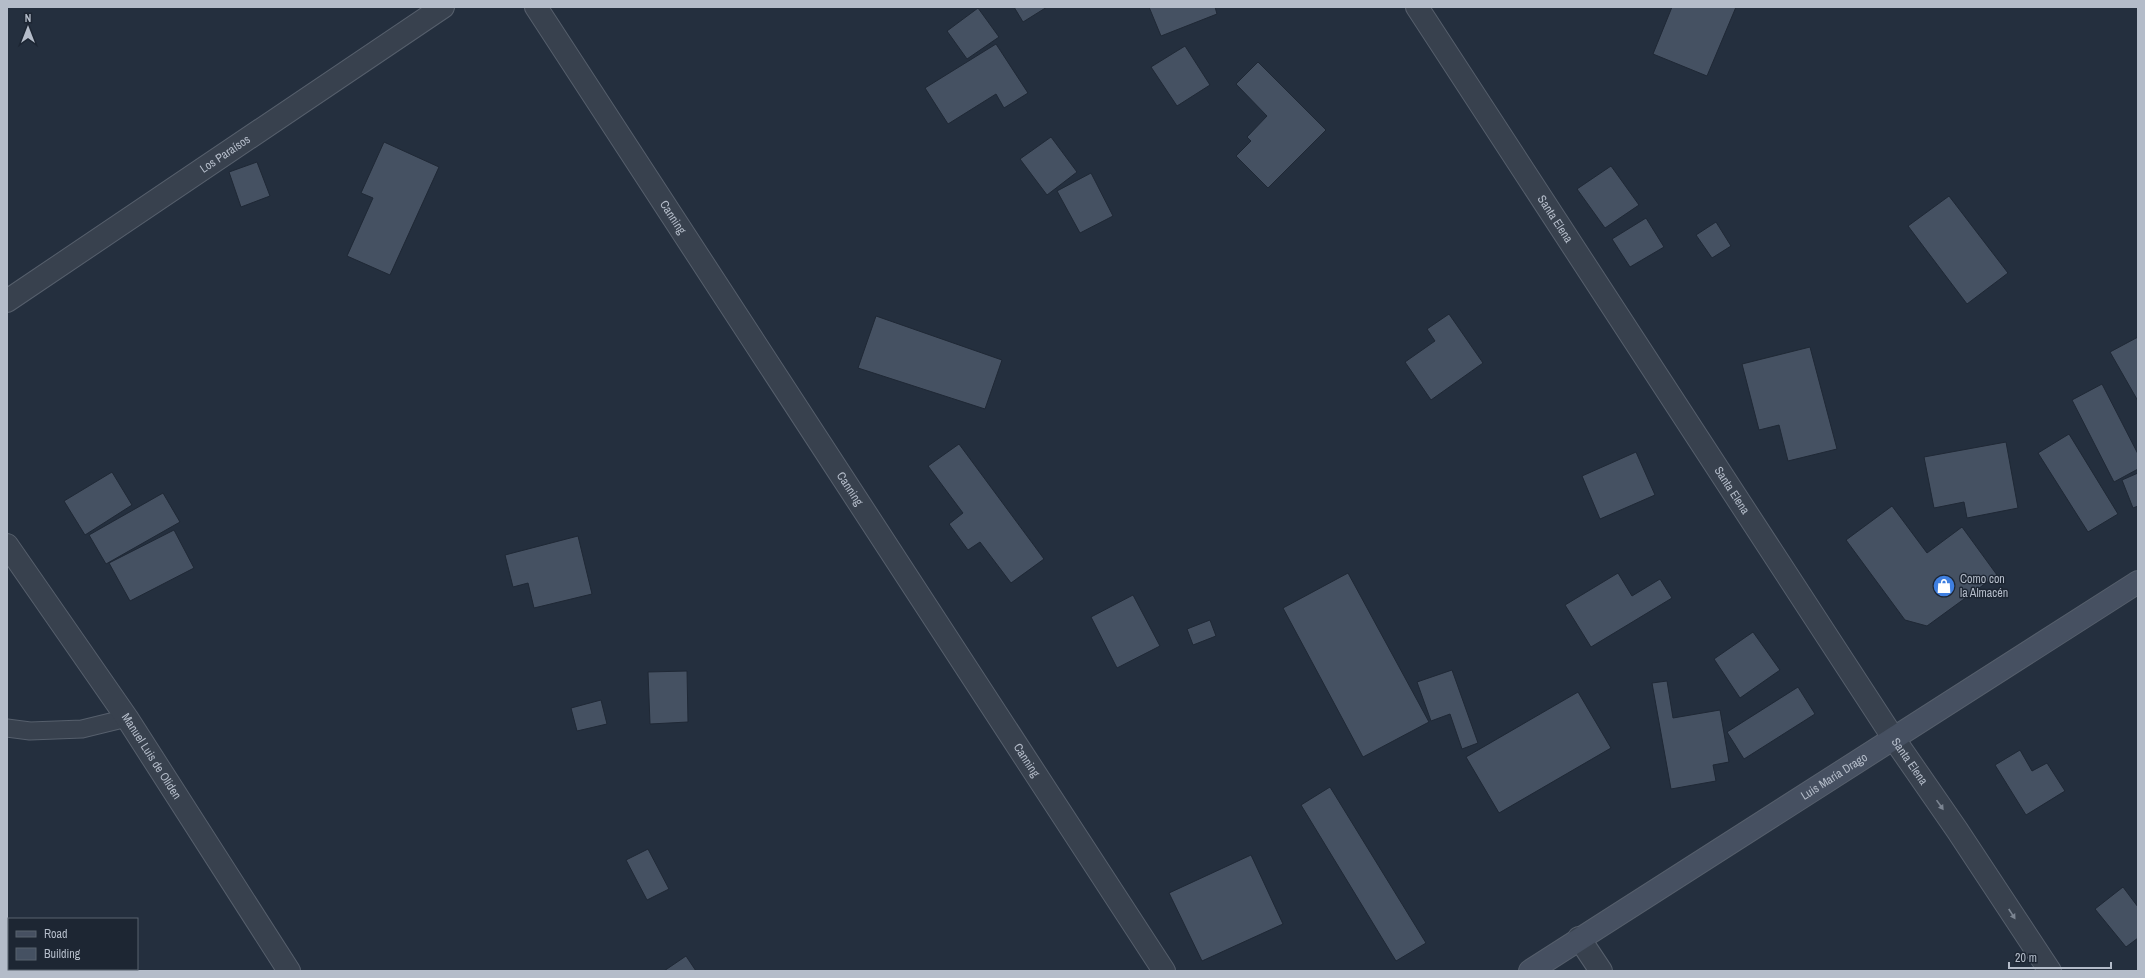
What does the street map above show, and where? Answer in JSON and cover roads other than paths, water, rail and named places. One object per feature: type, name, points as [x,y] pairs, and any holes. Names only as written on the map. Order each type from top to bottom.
[{"type":"main road","name":"Luis María Drago","points":[[1530,971],[1579,938],[1894,739],[2138,582]]},
{"type":"street","name":"Los Paraísos","points":[[7,301],[443,7]]},
{"type":"street","name":"Canning","points":[[536,7],[1164,971]]},
{"type":"street","name":"Santa Elena","points":[[1417,7],[1894,739],[1957,830],[2050,971]]},
{"type":"street","name":"Manuel Luis de Oliden","points":[[7,545],[127,718],[289,971]]},
{"type":"street","points":[[1579,938],[1600,971]]},
{"type":"lane","points":[[7,728],[30,731],[82,729],[127,718]]},
{"type":"place","name":"Como con la Almacén","points":[[1944,586]]}]
